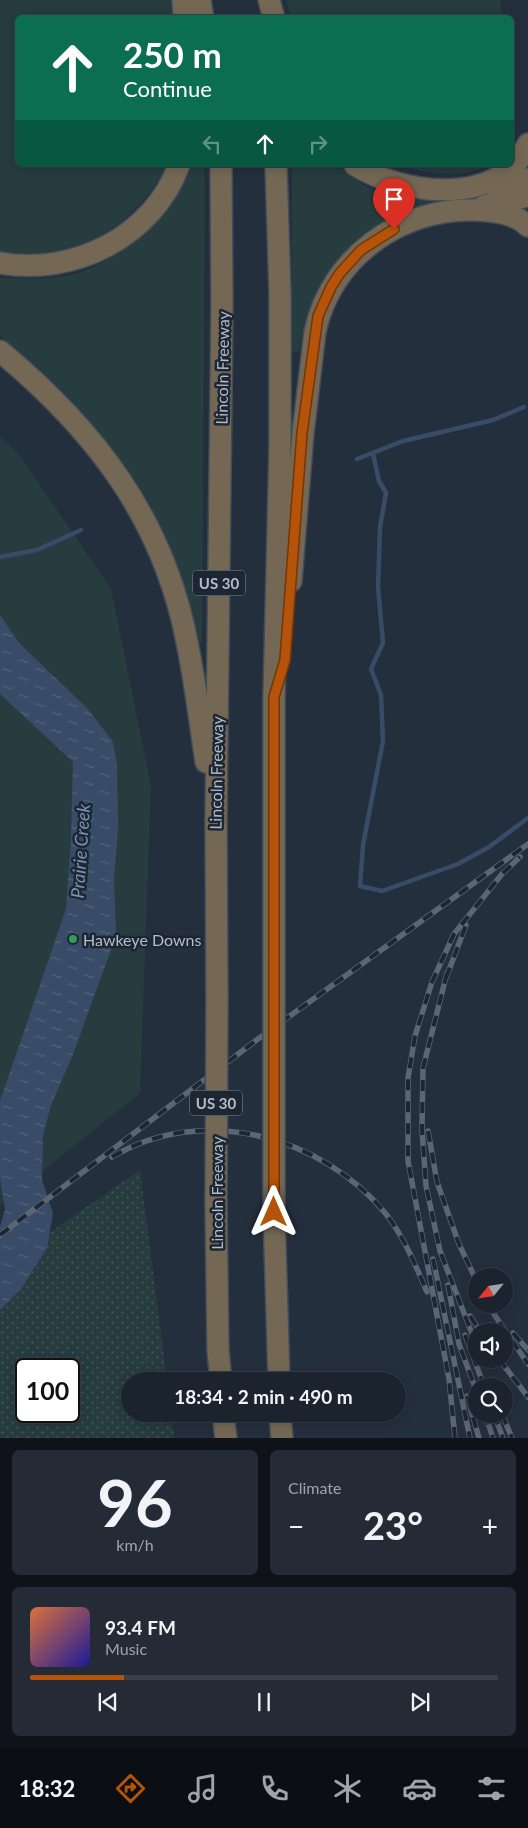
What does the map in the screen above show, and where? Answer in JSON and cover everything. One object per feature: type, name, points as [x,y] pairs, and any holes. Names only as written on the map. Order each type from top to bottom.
[{"type":"highway","points":[[183,0],[184,15]]},
{"type":"highway","points":[[200,0],[202,15]]},
{"type":"highway","points":[[258,0],[260,15]]},
{"type":"highway","points":[[269,0],[273,15]]},
{"type":"highway","points":[[514,165],[522,157],[528,144]]},
{"type":"highway","points":[[0,263],[23,267],[62,263],[95,253],[130,233],[154,209],[174,180],[178,167]]},
{"type":"highway","name":"Lincoln Freeway","points":[[220,1372],[218,1351],[216,1205],[216,821],[222,305],[221,167]]},
{"type":"highway","points":[[276,167],[280,294],[280,446],[274,697],[274,1212],[278,1372]]},
{"type":"highway","points":[[358,167],[372,176],[406,186],[439,190],[528,179]]},
{"type":"highway","points":[[485,185],[512,167]]},
{"type":"highway","points":[[274,697],[285,660],[302,433],[318,316],[331,287],[340,273],[361,250],[376,239],[426,216],[466,210],[528,196]]},
{"type":"highway","points":[[466,210],[499,211],[528,226]]},
{"type":"highway","points":[[0,351],[34,379],[75,420],[114,467],[148,526],[171,580],[187,641],[216,821]]},
{"type":"highway","points":[[225,1422],[226,1438]]},
{"type":"highway","points":[[281,1422],[282,1438]]},
{"type":"green space","points":[[0,0],[170,0],[172,15],[15,15],[15,167],[166,167],[146,197],[131,213],[98,237],[62,250],[21,254],[0,252]]},
{"type":"green space","points":[[286,0],[500,0],[502,15],[290,15]]},
{"type":"green space","points":[[191,167],[204,167],[202,642],[199,642],[172,553],[158,519],[134,479],[101,434],[82,412],[43,372],[0,336],[0,278],[66,276],[105,261],[142,235],[173,202]]},
{"type":"green space","points":[[292,167],[339,167],[368,188],[394,197],[434,202],[406,211],[382,223],[360,238],[342,255],[327,275],[315,298],[306,323],[299,352],[292,351]]},
{"type":"green space","points":[[407,167],[485,167],[468,172],[445,174]]},
{"type":"green space","name":"Hawkeye Downs","points":[[0,437],[19,454],[111,589],[151,786],[140,1093],[0,1205]]},
{"type":"green space","points":[[140,1170],[166,1372],[121,1372],[121,1422],[172,1422],[174,1438],[0,1438],[0,1267]]},
{"type":"water","name":"Prairie Creek","points":[[0,615],[20,644],[88,709],[113,742],[117,764],[118,829],[114,880],[116,936],[72,1057],[51,1105],[43,1135],[42,1180],[53,1213],[47,1248],[21,1289],[0,1310],[0,1227],[5,1209],[0,1178],[0,1101],[66,909],[71,840],[73,762],[0,694]]},
{"type":"waterway","points":[[357,459],[403,441],[493,420],[524,407]]},
{"type":"waterway","points":[[373,454],[379,481],[386,493],[380,527],[378,587],[383,643],[371,669],[381,695],[383,741],[363,845],[360,886],[382,891],[458,864],[489,847],[528,818]]},
{"type":"waterway","points":[[0,557],[37,550],[81,530]]},
{"type":"railway","points":[[0,1235],[258,1039],[528,844]]},
{"type":"railway","points":[[455,1438],[449,1379],[408,1161],[408,1078],[415,1036],[432,982],[454,934],[502,874],[520,857]]},
{"type":"railway","points":[[446,978],[466,925]]},
{"type":"railway","points":[[447,973],[423,1068],[422,1129],[426,1186],[440,1251],[468,1323]]},
{"type":"railway","points":[[112,1157],[147,1141],[184,1132],[221,1131],[259,1136],[295,1147],[329,1165],[360,1187],[386,1214],[404,1242],[427,1292]]},
{"type":"railway","points":[[428,1131],[437,1182],[459,1244],[470,1268]]},
{"type":"railway","points":[[433,1259],[470,1438]]},
{"type":"railway","points":[[448,1285],[459,1344],[472,1378]]},
{"type":"railway","points":[[493,1313],[528,1364]]},
{"type":"railway","points":[[470,1316],[475,1323]]},
{"type":"railway","points":[[513,1333],[528,1350]]},
{"type":"railway","points":[[465,1335],[481,1378]]},
{"type":"railway","points":[[506,1368],[528,1397]]},
{"type":"railway","points":[[467,1396],[479,1438]]},
{"type":"railway","points":[[488,1423],[493,1438]]},
{"type":"railway","points":[[497,1423],[503,1438]]},
{"type":"railway","points":[[506,1423],[512,1438]]},
{"type":"place","name":"Hawkeye Downs","points":[[73,939]]},
{"type":"route","points":[[274,1212],[274,697],[285,660],[302,433],[315,332],[318,316],[324,302],[340,273],[361,250],[394,229]]}]
